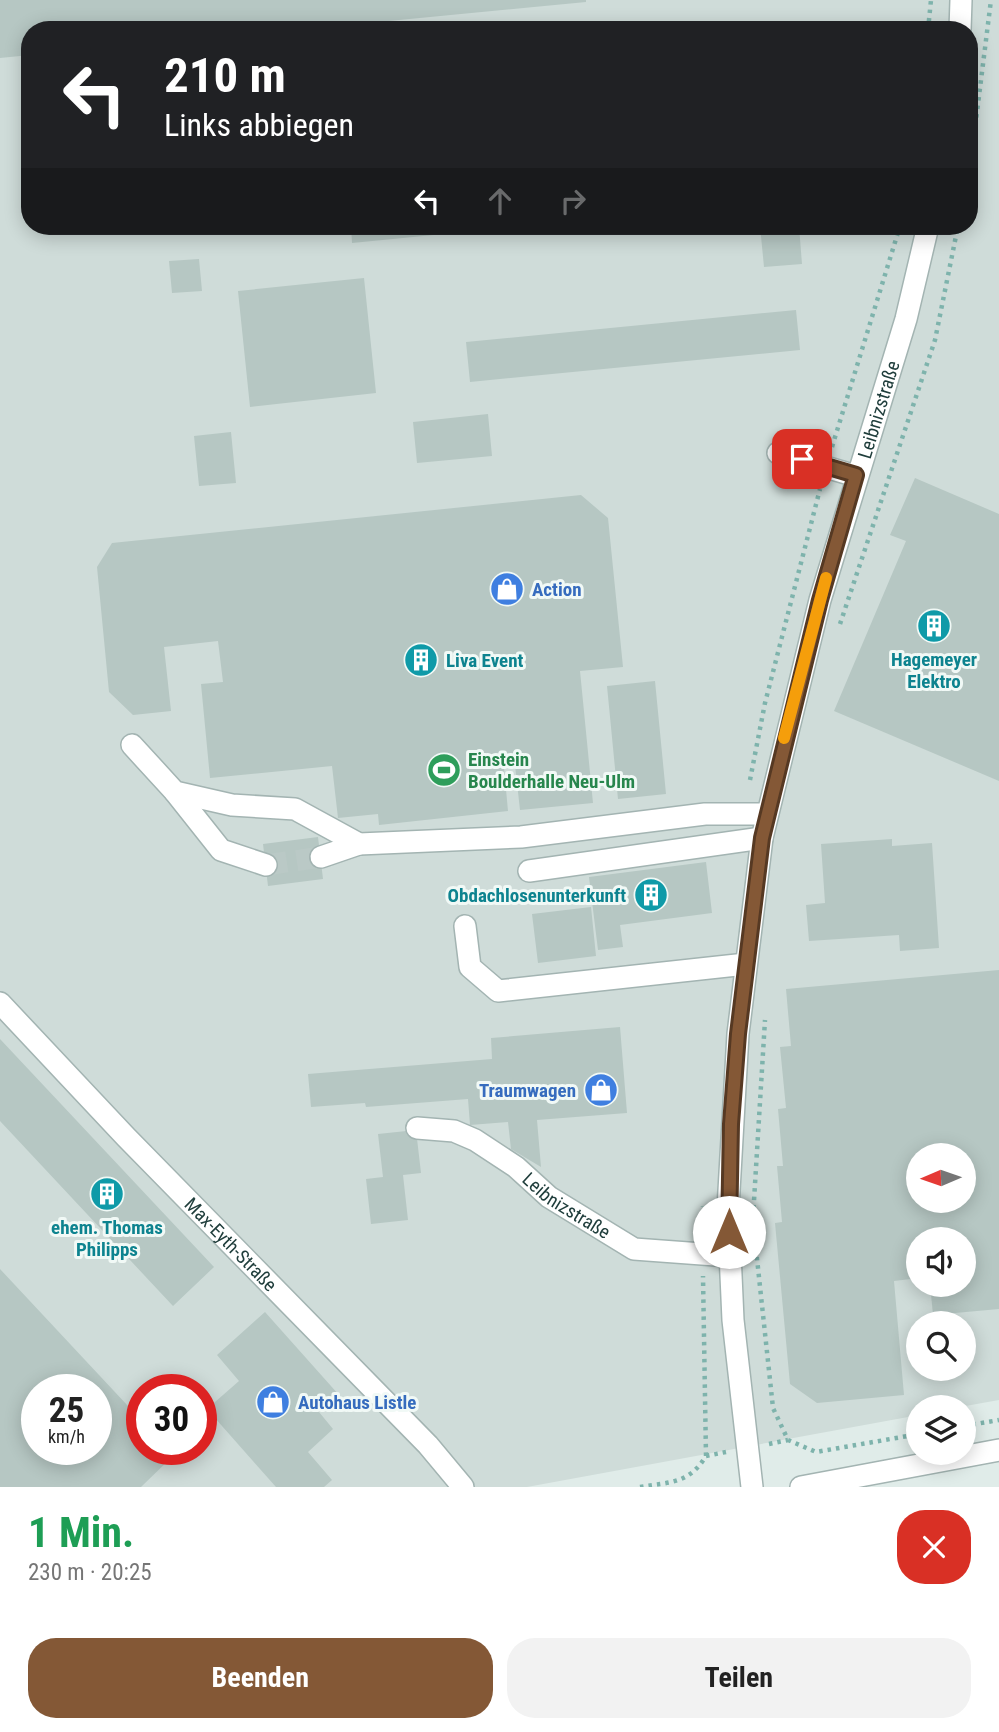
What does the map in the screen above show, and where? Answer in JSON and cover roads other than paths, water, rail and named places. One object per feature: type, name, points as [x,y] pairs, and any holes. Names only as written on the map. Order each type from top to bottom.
[{"type":"street","points":[[960,21],[961,0]]},
{"type":"street","name":"Leibnizstraße","points":[[752,1487],[738,1385],[729,1255],[731,1124],[746,964],[762,838],[820,600],[856,475],[906,319],[927,235]]},
{"type":"street","points":[[778,453],[856,475]]},
{"type":"street","points":[[132,745],[175,792],[221,850],[266,865]]},
{"type":"street","points":[[175,792],[232,805],[295,809],[359,844]]},
{"type":"street","points":[[321,857],[359,844],[521,837],[705,814],[766,814]]},
{"type":"street","points":[[529,871],[762,838]]},
{"type":"street","points":[[465,926],[470,967],[498,991],[746,964]]},
{"type":"street","name":"Max-Eyth-Straße","points":[[0,1003],[126,1138],[428,1445],[463,1487]]},
{"type":"street","name":"Leibnizstraße","points":[[417,1128],[454,1131],[475,1140],[516,1167],[549,1197],[634,1249],[729,1255]]},
{"type":"street","points":[[801,1487],[999,1450]]},
{"type":"tunnel","points":[[266,865],[321,857]]},
{"type":"place","name":"Action","points":[[507,589]]},
{"type":"place","name":"Hagemeyer Elektro","points":[[934,626]]},
{"type":"place","name":"Liva Event","points":[[421,660]]},
{"type":"place","name":"Einstein Boulderhalle Neu-Ulm","points":[[444,770]]},
{"type":"place","name":"Obdachlosenunterkunft","points":[[651,895]]},
{"type":"place","name":"Traumwagen","points":[[601,1090]]},
{"type":"place","name":"ehem. Thomas Philipps","points":[[107,1194]]},
{"type":"place","name":"Autohaus Listle","points":[[273,1402]]}]
